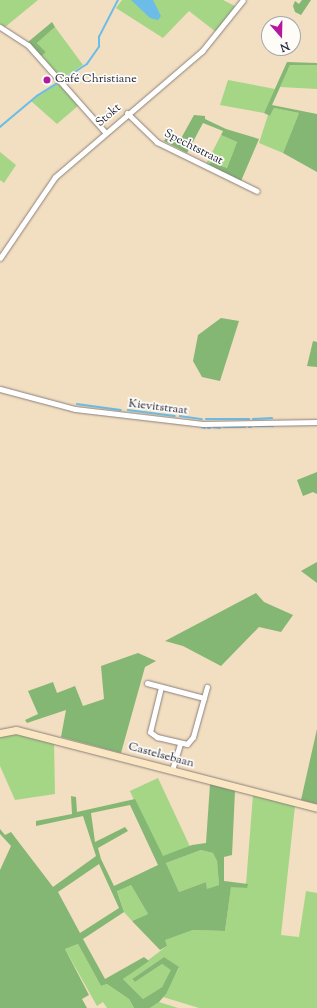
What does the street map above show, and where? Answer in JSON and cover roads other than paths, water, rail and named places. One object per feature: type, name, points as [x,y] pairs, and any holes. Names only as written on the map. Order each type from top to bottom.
[{"type":"street","name":"Stokt","points":[[0,258],[55,177],[127,113],[202,51],[243,0]]},
{"type":"street","points":[[0,27],[28,45],[105,132]]},
{"type":"street","name":"Spechtstraat","points":[[127,113],[157,142],[257,191]]},
{"type":"street","name":"Kievitstraat","points":[[0,389],[75,408],[203,424],[317,422]]},
{"type":"street","points":[[147,683],[204,698]]},
{"type":"street","points":[[161,686],[150,732],[157,737],[180,744],[187,744],[194,737],[207,687]]},
{"type":"street","name":"Castelsebaan","points":[[0,732],[16,730],[317,808]]},
{"type":"street","points":[[172,770],[180,744]]},
{"type":"water","points":[[131,0],[153,0],[161,16],[158,20],[150,18]]},
{"type":"waterway","points":[[64,79],[87,64],[99,47],[99,37],[118,0]]},
{"type":"waterway","points":[[0,127],[37,96],[58,83]]},
{"type":"waterway","points":[[77,404],[121,410]]},
{"type":"waterway","points":[[128,410],[175,416]]},
{"type":"waterway","points":[[180,416],[202,419]]},
{"type":"waterway","points":[[253,419],[272,418]]},
{"type":"waterway","points":[[206,419],[249,419]]},
{"type":"waterway","points":[[255,426],[273,426]]},
{"type":"waterway","points":[[213,427],[220,428]]},
{"type":"waterway","points":[[224,427],[245,427]]},
{"type":"place","name":"Café Christiane","points":[[47,80]]}]
